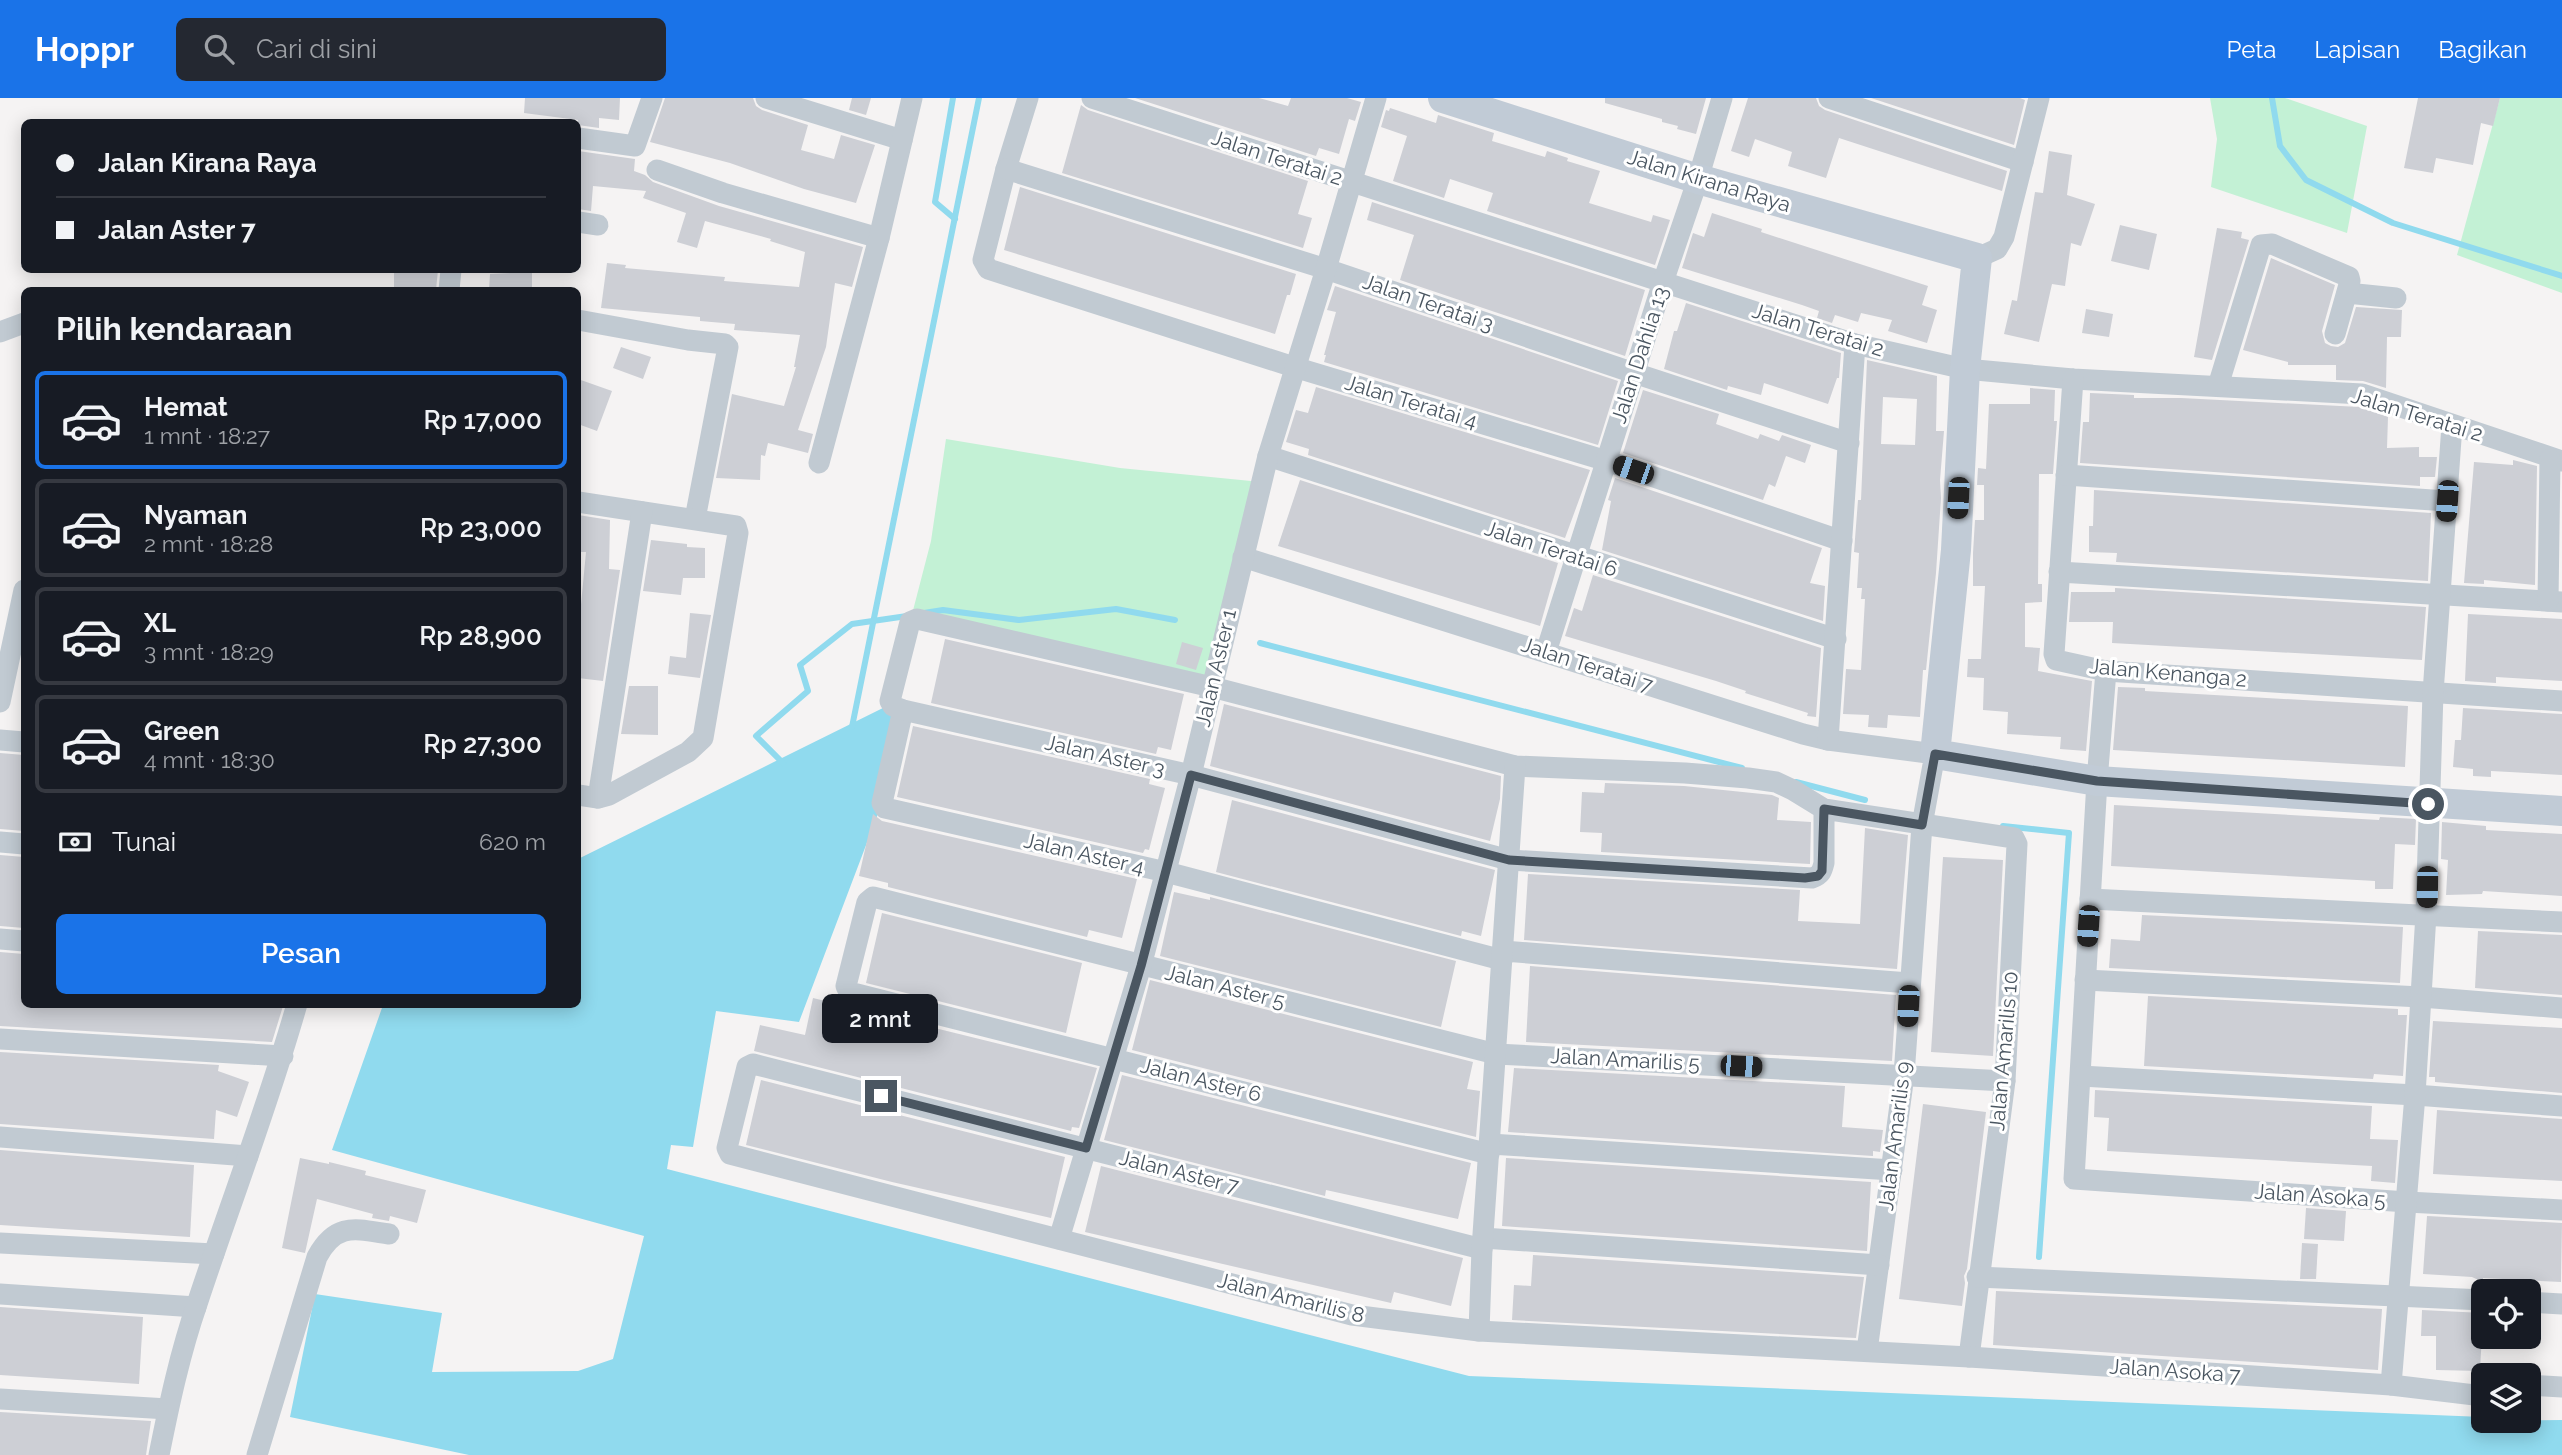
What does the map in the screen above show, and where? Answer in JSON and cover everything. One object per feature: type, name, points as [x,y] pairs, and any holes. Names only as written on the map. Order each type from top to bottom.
[{"type":"street","points":[[766,98],[902,140]]},
{"type":"street","points":[[819,463],[879,238],[912,98]]},
{"type":"street","points":[[1006,169],[1028,98]]},
{"type":"street","name":"Jalan Teratai 2","points":[[1093,98],[1855,344],[1965,369],[2073,379],[2362,394],[2556,460]]},
{"type":"street","name":"Jalan Aster 1","points":[[1059,1239],[1141,966],[1191,775],[1268,456],[1376,98]]},
{"type":"street","name":"Jalan Kirana Raya","points":[[1443,98],[1698,179],[1977,258]]},
{"type":"street","name":"Jalan Dahlia 13","points":[[1546,652],[1722,98]]},
{"type":"street","points":[[1829,98],[2023,162]]},
{"type":"street","points":[[2039,98],[2004,237],[1997,248],[1977,258],[1965,369],[1956,550],[1935,754],[2097,781],[2562,811]]},
{"type":"street","points":[[581,138],[635,146],[651,104]]},
{"type":"street","name":"Jalan Teratai 4","points":[[1006,169],[984,260],[988,268],[1294,367],[1606,461],[1842,541]]},
{"type":"street","name":"Jalan Teratai 3","points":[[1006,169],[1326,268],[1849,443]]},
{"type":"street","points":[[657,170],[711,189],[879,238]]},
{"type":"street","points":[[2218,386],[2262,245],[2272,244],[2345,274],[2350,281],[2335,334]]},
{"type":"street","points":[[2347,293],[2396,298]]},
{"type":"street","points":[[581,321],[725,344],[728,347],[695,519]]},
{"type":"street","points":[[0,332],[21,324]]},
{"type":"street","points":[[1828,740],[1855,344]]},
{"type":"street","name":"Jalan Kenanga 2","points":[[2073,379],[2054,654],[2056,660],[2106,671],[2562,701]]},
{"type":"street","points":[[2391,1385],[2415,1095],[2426,914],[2433,693],[2452,425]]},
{"type":"street","name":"Jalan Teratai 6","points":[[1268,456],[1836,639]]},
{"type":"street","points":[[2059,572],[2555,602],[2556,460]]},
{"type":"street","points":[[2066,475],[2447,501]]},
{"type":"street","points":[[581,502],[736,526],[738,533],[703,738],[688,751],[609,795],[588,796],[642,512]]},
{"type":"street","name":"Jalan Teratai 7","points":[[1243,557],[1828,740],[1935,754]]},
{"type":"street","points":[[0,702],[21,604]]},
{"type":"street","points":[[903,710],[893,706],[890,701],[910,622],[917,619],[1212,687],[1515,765],[1685,773],[1776,782],[1824,809],[1922,825]]},
{"type":"street","points":[[2106,671],[2097,781],[2081,1076],[2562,1106]]},
{"type":"street","name":"Jalan Aster 3","points":[[903,710],[1191,775],[1509,860],[1812,878],[1818,876],[1824,863],[1824,809]]},
{"type":"street","name":"Jalan Aster 4","points":[[903,710],[882,803],[885,808],[1166,872],[1502,956],[1909,982]]},
{"type":"street","points":[[0,740],[21,742]]},
{"type":"street","name":"Jalan Amarilis 9","points":[[1867,1351],[1904,1074],[1922,825],[1935,754]]},
{"type":"street","points":[[1479,1331],[1515,765]]},
{"type":"street","name":"Jalan Amarilis 10","points":[[1922,825],[2016,839],[2005,1081],[1969,1357]]},
{"type":"street","points":[[0,842],[21,844]]},
{"type":"street","name":"Jalan Aster 5","points":[[873,897],[1496,1054]]},
{"type":"street","name":"Jalan Aster 6","points":[[873,897],[867,902],[846,986],[849,992],[1489,1149],[1892,1170]]},
{"type":"street","points":[[2090,898],[2562,922]]},
{"type":"street","points":[[0,939],[21,941]]},
{"type":"street","points":[[2085,980],[2421,997],[2562,1008]]},
{"type":"street","points":[[159,1455],[168,1409],[196,1307],[283,1056],[297,1008]]},
{"type":"street","points":[[0,1039],[283,1056]]},
{"type":"street","name":"Jalan Amarilis 5","points":[[1496,1054],[2005,1081]]},
{"type":"street","name":"Jalan Aster 7","points":[[730,1154],[727,1148],[747,1067],[753,1064],[1086,1148],[1483,1243],[1879,1265]]},
{"type":"street","name":"Jalan Asoka 5","points":[[2081,1076],[2074,1175],[2074,1178],[2079,1180],[2562,1210]]},
{"type":"street","points":[[0,1137],[248,1156]]},
{"type":"street","name":"Jalan Amarilis 8","points":[[730,1154],[1352,1315],[1479,1331],[1867,1351]]},
{"type":"street","points":[[257,1455],[317,1257],[325,1242],[338,1232],[353,1229],[389,1234]]},
{"type":"street","points":[[0,1243],[214,1254]]},
{"type":"street","points":[[1978,1277],[2471,1299]]},
{"type":"street","points":[[0,1294],[196,1307]]},
{"type":"street","points":[[2541,1303],[2562,1304]]},
{"type":"street","name":"Jalan Asoka 7","points":[[1867,1351],[2391,1385],[2471,1395]]},
{"type":"street","points":[[2541,1386],[2562,1387]]},
{"type":"street","points":[[0,1399],[168,1409]]},
{"type":"green space","points":[[2210,98],[2285,98],[2367,126],[2347,233],[2211,187],[2217,139]]},
{"type":"green space","points":[[2500,98],[2562,98],[2562,293],[2457,255]]},
{"type":"green space","points":[[946,439],[1120,468],[1261,482],[1212,687],[910,622],[931,541]]},
{"type":"water","points":[[891,704],[893,706],[882,803],[799,1022],[716,1011],[693,1147],[671,1145],[667,1169],[1469,1376],[2471,1417],[2471,1433],[2541,1433],[2541,1420],[2562,1420],[2562,1455],[469,1455],[290,1417],[315,1294],[442,1313],[432,1372],[578,1371],[613,1359],[644,1236],[332,1150],[382,1008],[581,1008],[581,858]]},
{"type":"building","points":[[525,98],[620,98],[619,120],[599,118],[599,128],[581,125],[581,119],[524,113]]},
{"type":"building","points":[[665,98],[753,98],[756,106],[762,110],[808,125],[801,150],[834,159],[841,135],[875,145],[856,203],[804,189],[730,163],[650,142]]},
{"type":"building","points":[[852,98],[871,98],[866,115],[849,110]]},
{"type":"building","points":[[1135,98],[1259,98],[1288,106],[1291,98],[1347,98],[1361,102],[1355,121],[1349,119],[1339,154],[1319,148],[1316,156]]},
{"type":"building","points":[[1605,98],[1706,98],[1696,134],[1677,129],[1678,126],[1662,122],[1662,119],[1605,103]]},
{"type":"building","points":[[1748,98],[1816,98],[1819,106],[1825,110],[2007,171],[2002,191],[1839,138],[1826,178],[1788,166],[1792,152],[1755,139],[1749,157],[1731,151]]},
{"type":"building","points":[[1871,98],[2020,98],[2025,100],[2014,145]]},
{"type":"building","points":[[2418,98],[2500,98],[2493,126],[2481,123],[2473,165],[2436,158],[2433,173],[2404,168]]},
{"type":"building","points":[[1081,105],[1088,110],[1308,181],[1298,214],[1312,218],[1303,248],[1062,173]]},
{"type":"building","points":[[1390,108],[1436,123],[1438,115],[1494,133],[1492,141],[1545,157],[1547,151],[1568,158],[1567,161],[1600,171],[1589,203],[1651,222],[1653,215],[1670,220],[1655,265],[1487,211],[1493,193],[1450,179],[1444,198],[1393,181],[1407,136],[1381,127],[1386,110],[1389,111]]},
{"type":"building","points":[[581,151],[635,159],[634,171],[653,182],[719,206],[863,247],[852,287],[835,283],[826,347],[798,430],[813,434],[808,453],[768,443],[765,456],[761,455],[760,480],[716,478],[732,394],[784,406],[796,367],[800,335],[734,330],[735,324],[700,321],[700,317],[601,308],[607,263],[626,265],[625,268],[725,277],[724,281],[799,287],[805,252],[770,241],[771,239],[705,221],[697,248],[677,242],[686,213],[643,198],[646,191],[593,186],[591,211],[581,209]]},
{"type":"building","points":[[2049,151],[2072,155],[2067,195],[2095,204],[2081,246],[2071,243],[2065,286],[2052,284],[2039,342],[2004,334],[2012,300],[2017,301],[2035,192],[2043,193]]},
{"type":"building","points":[[1020,187],[1296,274],[1275,334],[1004,250]]},
{"type":"building","points":[[1372,202],[1645,290],[1625,356],[1400,280],[1414,235],[1367,220]]},
{"type":"building","points":[[1712,213],[1762,229],[1761,232],[1928,286],[1922,305],[1937,310],[1927,343],[1888,331],[1892,320],[1861,313],[1858,322],[1835,315],[1832,323],[1817,318],[1819,311],[1682,268],[1693,233],[1704,237]]},
{"type":"building","points":[[2120,225],[2157,234],[2149,270],[2111,261]]},
{"type":"building","points":[[2217,228],[2242,232],[2241,238],[2249,240],[2212,360],[2194,357]]},
{"type":"building","points":[[2271,258],[2335,285],[2322,331],[2325,343],[2331,346],[2338,347],[2345,343],[2356,307],[2402,310],[2401,337],[2387,337],[2386,388],[2363,381],[2336,380],[2336,365],[2288,365],[2288,362],[2243,350]]},
{"type":"building","points":[[394,273],[438,273],[436,287],[394,287]]},
{"type":"building","points":[[532,273],[532,287],[489,287],[490,274]]},
{"type":"building","points":[[1335,286],[1618,381],[1598,445],[1324,362],[1336,312],[1327,310]]},
{"type":"building","points":[[1686,303],[1841,353],[1839,378],[1828,404],[1764,383],[1761,395],[1728,386],[1727,390],[1664,369],[1674,331],[1677,331]]},
{"type":"building","points":[[2086,309],[2113,314],[2109,337],[2082,333]]},
{"type":"building","points":[[621,347],[651,357],[643,379],[613,368]]},
{"type":"building","points":[[1867,360],[1937,376],[1936,431],[1944,431],[1941,498],[1936,573],[1926,670],[1923,670],[1920,717],[1888,715],[1887,728],[1868,727],[1869,715],[1843,714],[1846,669],[1861,670],[1865,599],[1861,599],[1862,588],[1857,588],[1859,553],[1854,552],[1858,500],[1861,500]],"holes":[[[1883,397],[1917,399],[1915,445],[1881,444]]]},
{"type":"building","points":[[581,380],[612,391],[597,431],[581,425]]},
{"type":"building","points":[[1316,387],[1590,470],[1565,538],[1308,455],[1309,449],[1286,442],[1296,410],[1308,413]]},
{"type":"building","points":[[2030,388],[2055,390],[2054,421],[2057,421],[2053,474],[2039,474],[2038,584],[2042,584],[2042,602],[2025,603],[2025,647],[2040,648],[2038,671],[2092,681],[2086,751],[2060,749],[2061,737],[2007,734],[2008,712],[1983,710],[1984,678],[1967,677],[1968,659],[1981,659],[1985,586],[1973,586],[1973,553],[1975,520],[1984,520],[1984,485],[1977,485],[1978,468],[1986,469],[1989,404],[2030,404]]},
{"type":"building","points":[[1643,390],[1719,414],[1716,424],[1758,439],[1760,434],[1779,441],[1782,435],[1811,445],[1805,463],[1786,456],[1775,487],[1769,484],[1763,500],[1623,453]]},
{"type":"building","points":[[2090,393],[2134,395],[2134,398],[2360,407],[2388,417],[2387,448],[2419,447],[2419,457],[2437,457],[2435,477],[2420,477],[2420,486],[2080,463],[2083,422],[2089,422]]},
{"type":"building","points":[[2513,460],[2537,466],[2535,585],[2484,580],[2484,584],[2464,583],[2474,462],[2513,465]]},
{"type":"building","points":[[1615,478],[1822,548],[1810,583],[1825,586],[1823,621],[1602,550],[1611,501],[1608,500]]},
{"type":"building","points":[[1300,480],[1558,563],[1540,626],[1278,546]]},
{"type":"building","points":[[2094,490],[2431,513],[2428,581],[2116,562],[2117,553],[2089,552]]},
{"type":"building","points":[[581,515],[610,520],[609,569],[620,570],[603,681],[581,678],[581,604],[586,552],[581,552]]},
{"type":"building","points":[[651,540],[705,548],[705,578],[683,578],[681,595],[643,591]]},
{"type":"building","points":[[1593,575],[1821,648],[1816,717],[1807,716],[1808,713],[1716,681],[1565,636],[1574,608],[1582,611]]},
{"type":"building","points":[[2115,588],[2426,607],[2422,660],[2112,643],[2113,622],[2069,622],[2071,592],[2115,592]]},
{"type":"building","points":[[690,613],[711,615],[700,678],[668,674],[670,656],[686,658]]},
{"type":"building","points":[[2468,614],[2562,619],[2562,681],[2496,677],[2496,683],[2465,681]]},
{"type":"building","points":[[945,639],[1184,694],[1171,750],[1158,747],[1156,754],[931,703]]},
{"type":"building","points":[[1182,642],[1203,648],[1196,670],[1176,664]]},
{"type":"building","points":[[629,686],[658,686],[658,735],[621,734]]},
{"type":"building","points":[[2118,687],[2145,688],[2145,691],[2408,706],[2405,767],[2113,750]]},
{"type":"building","points":[[1224,704],[1501,776],[1500,799],[1490,841],[1210,766]]},
{"type":"building","points":[[2463,708],[2562,714],[2562,775],[2491,771],[2491,777],[2473,776],[2473,769],[2453,767],[2455,740],[2461,740]]},
{"type":"building","points":[[913,726],[1150,779],[1149,784],[1165,788],[1149,850],[1145,849],[1143,853],[897,797]]},
{"type":"building","points":[[0,753],[21,755],[21,831],[0,829]]},
{"type":"building","points":[[1605,783],[1684,786],[1772,795],[1779,798],[1777,820],[1811,822],[1810,864],[1601,852],[1602,833],[1580,832],[1582,792],[1604,793]]},
{"type":"building","points":[[1232,800],[1495,870],[1481,936],[1462,931],[1461,936],[1216,872]]},
{"type":"building","points":[[2114,805],[2379,820],[2380,817],[2416,819],[2415,845],[2395,844],[2393,889],[2375,889],[2375,881],[2111,866]]},
{"type":"building","points":[[873,814],[882,821],[1137,879],[1122,938],[1089,930],[1087,937],[888,887],[888,883],[859,876]]},
{"type":"building","points":[[2442,822],[2486,826],[2486,830],[2562,834],[2562,896],[2483,891],[2482,894],[2446,895],[2448,860],[2441,859]]},
{"type":"building","points":[[1865,828],[1908,835],[1897,969],[1524,940],[1528,874],[1800,890],[1798,921],[1860,924]]},
{"type":"building","points":[[0,855],[21,857],[21,928],[0,926]]},
{"type":"building","points":[[1943,857],[2003,860],[1993,1056],[1931,1052]]},
{"type":"building","points":[[1174,892],[1210,900],[1210,897],[1456,961],[1441,1027],[1160,956]]},
{"type":"building","points":[[882,913],[1082,963],[1066,1033],[866,983]]},
{"type":"building","points":[[2142,915],[2403,927],[2400,983],[2109,968],[2111,939],[2140,941]]},
{"type":"building","points":[[2478,931],[2562,935],[2562,995],[2475,988]]},
{"type":"building","points":[[0,952],[21,954],[21,1008],[282,1008],[272,1042],[0,1026]]},
{"type":"building","points":[[1530,966],[1896,995],[1892,1061],[1526,1042]]},
{"type":"building","points":[[1150,980],[1473,1062],[1467,1089],[1480,1091],[1476,1137],[1132,1050]]},
{"type":"building","points":[[2148,996],[2398,1009],[2398,1015],[2407,1015],[2403,1076],[2374,1074],[2373,1079],[2144,1066]]},
{"type":"building","points":[[813,998],[1097,1068],[1079,1128],[1072,1127],[1071,1131],[754,1051],[760,1025],[805,1035]]},
{"type":"building","points":[[2433,1021],[2562,1028],[2562,1093],[2435,1082],[2435,1077],[2429,1077]]},
{"type":"building","points":[[0,1052],[219,1065],[218,1071],[249,1082],[237,1117],[216,1110],[214,1139],[0,1124]]},
{"type":"building","points":[[1514,1068],[1845,1086],[1842,1127],[1883,1130],[1880,1152],[1873,1151],[1873,1156],[1508,1132]]},
{"type":"building","points":[[1122,1075],[1471,1163],[1458,1219],[1326,1190],[1325,1196],[1104,1140]]},
{"type":"building","points":[[761,1080],[1065,1157],[1051,1218],[746,1145]]},
{"type":"building","points":[[2095,1090],[2372,1106],[2370,1139],[2398,1140],[2395,1183],[2371,1181],[2372,1166],[2107,1151],[2109,1118],[2094,1117]]},
{"type":"building","points":[[1923,1104],[1986,1112],[1962,1306],[1899,1299]]},
{"type":"building","points":[[2437,1110],[2562,1119],[2562,1181],[2433,1174]]},
{"type":"building","points":[[0,1150],[194,1165],[190,1237],[0,1225]]},
{"type":"building","points":[[300,1158],[366,1171],[365,1175],[426,1190],[417,1223],[390,1216],[389,1221],[372,1218],[373,1214],[317,1199],[305,1253],[282,1248]]},
{"type":"building","points":[[1506,1158],[1871,1182],[1867,1251],[1502,1226]]},
{"type":"building","points":[[1101,1166],[1463,1258],[1451,1306],[1394,1292],[1391,1303],[1085,1232]]},
{"type":"building","points":[[2306,1208],[2346,1211],[2344,1241],[2304,1239]]},
{"type":"building","points":[[2427,1216],[2562,1223],[2561,1282],[2423,1274]]},
{"type":"building","points":[[2302,1243],[2318,1244],[2316,1279],[2300,1279]]},
{"type":"building","points":[[1533,1255],[1864,1277],[1856,1338],[1512,1320],[1514,1285],[1531,1286]]},
{"type":"building","points":[[1996,1291],[2382,1309],[2378,1370],[1993,1345]]},
{"type":"building","points":[[0,1307],[143,1317],[139,1384],[0,1375]]},
{"type":"building","points":[[2422,1310],[2471,1312],[2471,1349],[2481,1349],[2480,1363],[2471,1363],[2471,1371],[2436,1370],[2436,1336],[2421,1336]]},
{"type":"building","points":[[0,1412],[151,1421],[146,1455],[0,1455]]},
{"type":"waterway","points":[[953,98],[935,202],[955,219]]},
{"type":"waterway","points":[[852,727],[979,98]]},
{"type":"waterway","points":[[2272,98],[2280,146],[2306,180],[2393,223],[2562,276]]},
{"type":"waterway","points":[[924,613],[943,610],[1019,620],[1116,609],[1175,620]]},
{"type":"waterway","points":[[783,763],[756,736],[808,691],[800,665],[852,624],[907,616]]},
{"type":"waterway","points":[[1260,643],[1742,768]]},
{"type":"waterway","points":[[1796,782],[1865,800]]},
{"type":"waterway","points":[[2003,826],[2069,833],[2039,1257]]},
{"type":"route","points":[[881,1096],[1086,1148],[1141,966],[1191,775],[1509,860],[1805,878],[1818,876],[1822,871],[1824,809],[1922,825],[1935,754],[2097,781],[2428,804]]}]
